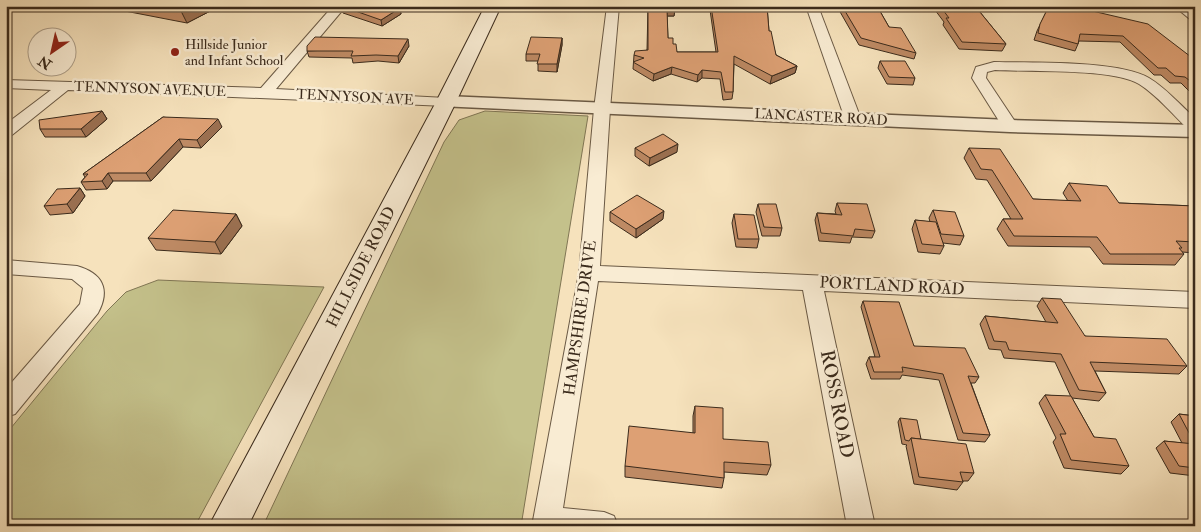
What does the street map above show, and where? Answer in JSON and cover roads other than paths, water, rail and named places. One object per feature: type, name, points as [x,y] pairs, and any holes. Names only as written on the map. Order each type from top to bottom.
[{"type":"main road","name":"HILLSIDE ROAD","points":[[228,526],[446,102],[493,6]]},
{"type":"street","points":[[264,92],[340,6]]},
{"type":"street","name":"HAMPSHIRE DRIVE","points":[[547,523],[589,273],[602,108],[613,6]]},
{"type":"street","points":[[812,6],[853,119]]},
{"type":"street","points":[[1180,6],[1195,17]]},
{"type":"street","points":[[1010,126],[979,78],[981,70],[994,66],[1108,71],[1130,75],[1144,80],[1195,129]]},
{"type":"street","name":"TENNYSON AVENUE","points":[[6,84],[264,92]]},
{"type":"street","points":[[6,132],[65,86]]},
{"type":"street","name":"TENNYSON AVE","points":[[264,92],[446,102]]},
{"type":"street","name":"LANCASTER ROAD","points":[[446,102],[1010,126],[1195,129]]},
{"type":"street","points":[[6,267],[76,273],[94,286],[90,307],[6,407]]},
{"type":"street","name":"PORTLAND ROAD","points":[[589,273],[1195,300]]},
{"type":"street","name":"ROSS ROAD","points":[[812,283],[861,526]]},
{"type":"street","points":[[547,523],[604,526]]},
{"type":"place","name":"Hillside Junior and Infant School","points":[[175,52]]}]
